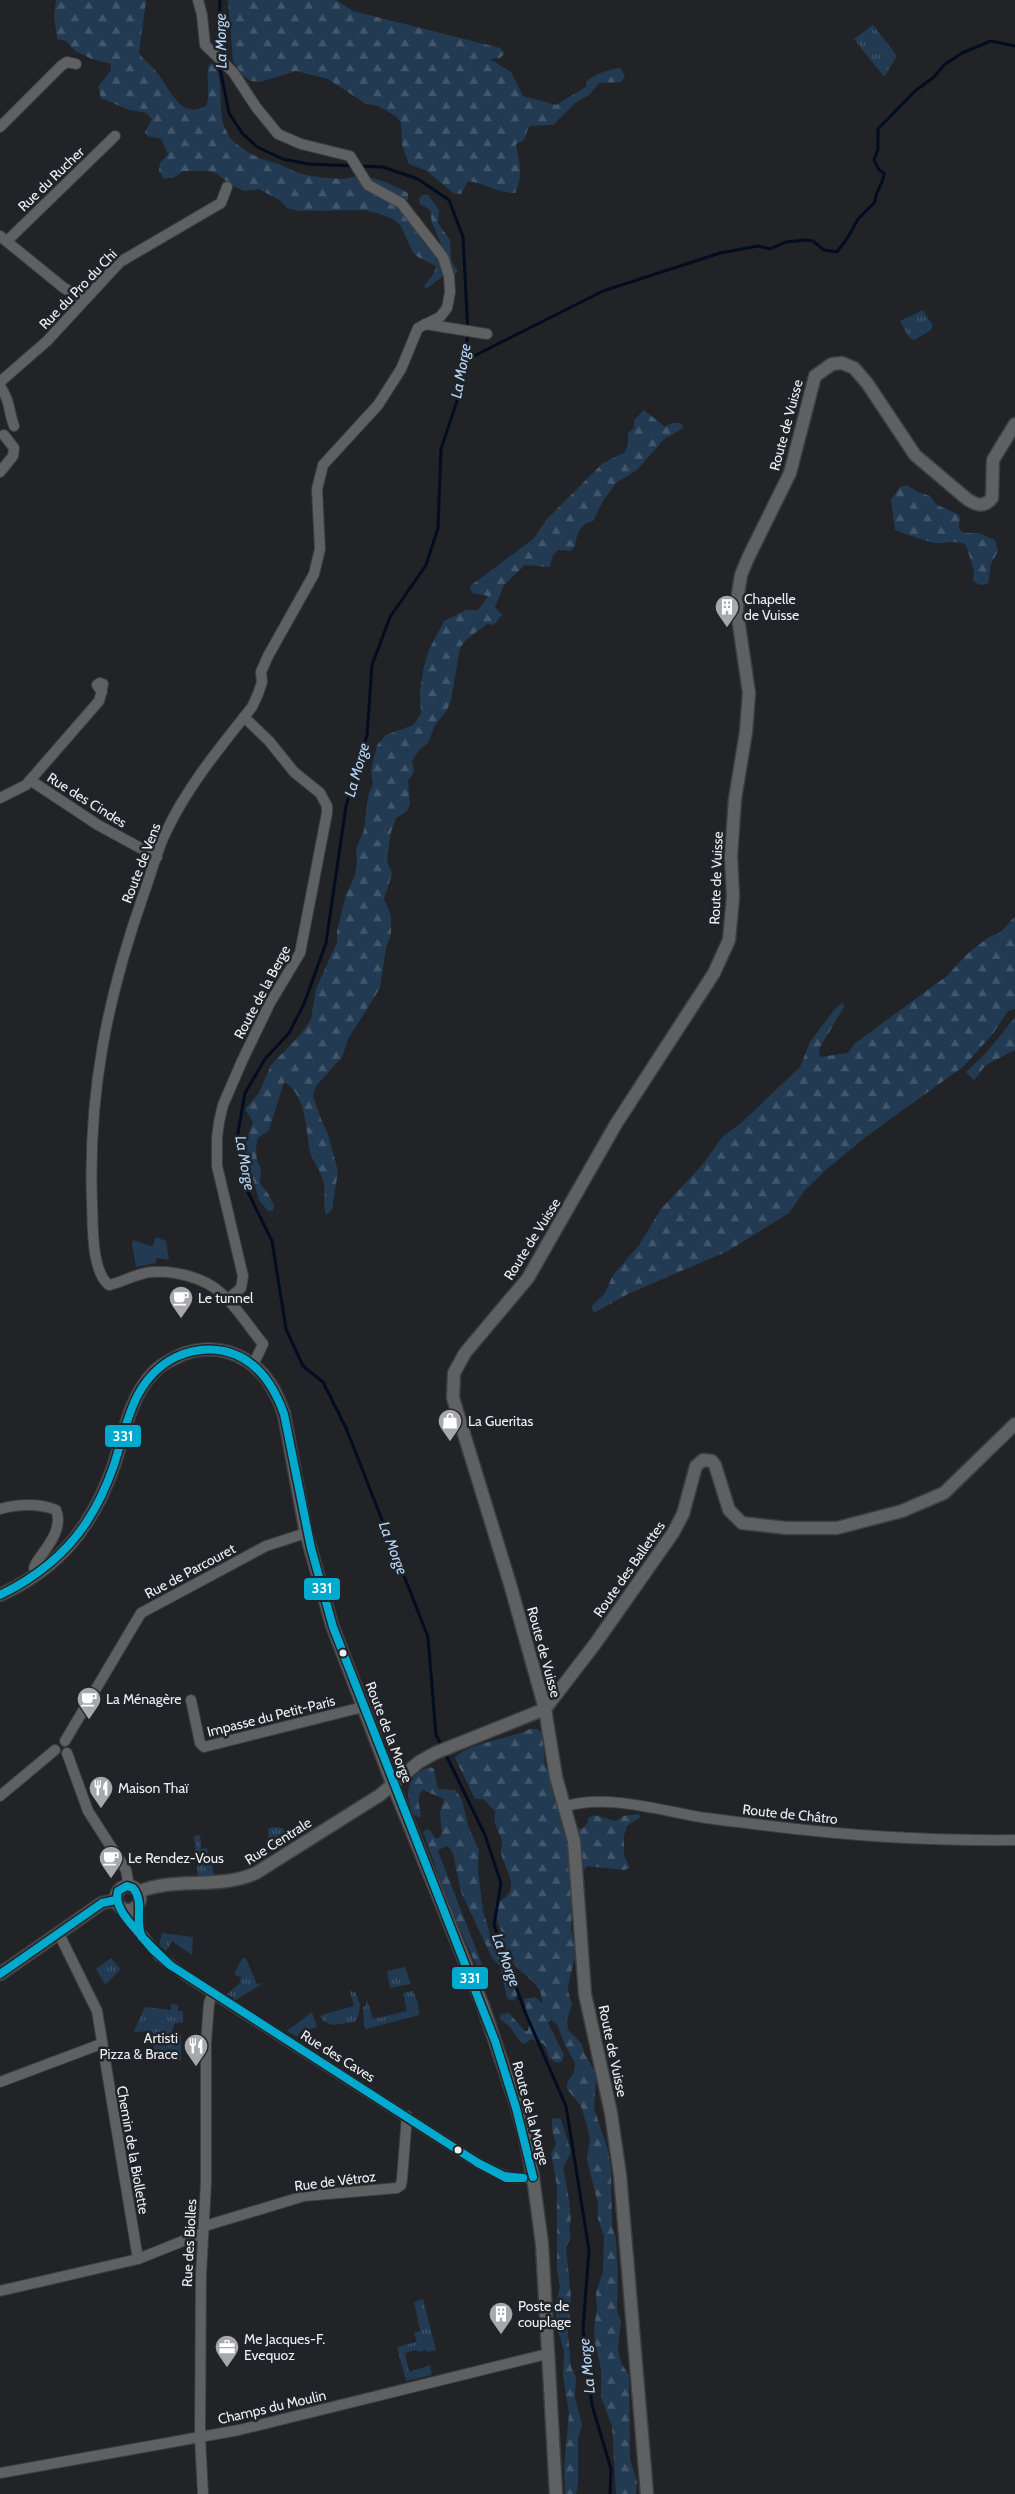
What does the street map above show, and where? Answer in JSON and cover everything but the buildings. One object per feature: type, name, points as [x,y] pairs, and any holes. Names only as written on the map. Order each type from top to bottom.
[{"type":"street","points":[[198,0],[202,14],[205,45],[210,52],[233,72],[256,108],[278,134],[301,144],[350,156],[368,185],[400,203],[443,257],[449,276],[450,292],[447,308],[440,317],[425,324]]},
{"type":"street","points":[[0,127],[61,66],[67,62],[76,64]]},
{"type":"street","name":"Rue du Rucher","points":[[3,238],[115,136]]},
{"type":"street","name":"Rue du Pro du Chi","points":[[0,384],[47,341],[84,299],[131,254],[221,203],[227,187]]},
{"type":"street","points":[[3,238],[64,288],[84,299]]},
{"type":"street","points":[[425,324],[482,333]]},
{"type":"street","name":"Route de Vens","points":[[253,1365],[263,1344],[221,1292],[192,1278],[168,1272],[142,1274],[109,1285],[102,1280],[97,1260],[90,1152],[93,1105],[110,1003],[127,942],[165,833],[183,800],[244,717],[258,694],[262,682],[261,672],[268,656],[314,574],[320,549],[317,489],[323,465],[383,398],[401,369],[418,328],[425,324]]},
{"type":"street","name":"Route de Vuisse","points":[[647,2494],[620,2175],[611,2113],[585,1994],[574,1841],[564,1808],[544,1709],[510,1584],[453,1398],[454,1373],[465,1353],[528,1278],[616,1124],[714,973],[729,940],[733,897],[731,856],[735,799],[746,732],[748,703],[737,610],[741,574],[790,473],[812,382],[826,366],[842,363],[854,368],[867,383],[915,455],[967,499],[976,504],[986,503],[992,498],[993,460],[1015,424]]},
{"type":"street","points":[[0,384],[11,408],[10,415],[14,426]]},
{"type":"street","points":[[0,472],[13,456],[14,448],[4,435]]},
{"type":"street","name":"Rue des Cindes","points":[[0,798],[26,785],[81,724],[99,701],[102,692]]},
{"type":"street","name":"Route de la Berge","points":[[228,1300],[240,1288],[243,1276],[218,1166],[216,1138],[219,1122],[223,1105],[242,1061],[270,1004],[300,953],[327,813],[327,806],[320,793],[294,772],[269,741],[244,717]]},
{"type":"street","name":"Rue des Cindes","points":[[30,780],[98,825],[157,857]]},
{"type":"street","name":"Route de la Morge","points":[[0,1595],[38,1574],[67,1549],[90,1516],[108,1482],[135,1400],[154,1372],[170,1360],[188,1353],[219,1350],[232,1354],[253,1365],[273,1387],[284,1414],[306,1533],[332,1624],[393,1785],[483,2006],[516,2104],[533,2177],[542,2244],[556,2494]]},
{"type":"street","name":"Route des Ballettes","points":[[544,1709],[595,1644],[674,1533],[683,1514],[696,1466],[703,1460],[712,1461],[715,1465],[729,1510],[742,1523],[786,1528],[837,1528],[902,1511],[944,1493],[1015,1424]]},
{"type":"street","points":[[0,1509],[12,1506],[38,1506],[56,1510],[58,1516],[56,1533],[36,1563],[34,1568],[38,1574]]},
{"type":"street","name":"Rue de Parcouret","points":[[65,1741],[141,1613],[266,1546],[306,1533]]},
{"type":"street","name":"Impasse du Petit-Paris","points":[[191,1700],[200,1743],[204,1747],[363,1707]]},
{"type":"street","name":"Rue Centrale","points":[[118,1904],[119,1890],[135,1894],[167,1885],[240,1880],[256,1873],[393,1785],[419,1762],[435,1753],[544,1709]]},
{"type":"street","points":[[0,1796],[55,1750],[58,1742],[65,1741],[70,1746],[68,1753],[88,1811],[126,1870],[135,1894],[140,1933]]},
{"type":"street","points":[[55,1750],[60,1755],[68,1753]]},
{"type":"street","name":"Route de Châtro","points":[[564,1808],[578,1803],[612,1804],[668,1809],[705,1818],[899,1839],[1015,1840]]},
{"type":"street","name":"Rue Centrale","points":[[0,1974],[102,1903],[118,1904],[130,1909],[135,1894]]},
{"type":"street","name":"Rue des Caves","points":[[118,1904],[159,1956],[213,1993],[478,2163],[506,2178],[514,2180],[533,2177]]},
{"type":"street","name":"Chemin de la Biollette","points":[[59,1934],[92,2000],[100,2029],[138,2259]]},
{"type":"street","name":"Rue des Biolles","points":[[203,2494],[200,2438],[206,2043],[209,2003],[213,1993]]},
{"type":"street","points":[[0,2082],[101,2044]]},
{"type":"street","name":"Rue de Vétroz","points":[[0,2291],[138,2259],[204,2230],[304,2196],[397,2188],[401,2185],[402,2179],[407,2116]]},
{"type":"street","name":"Champs du Moulin","points":[[0,2473],[200,2438],[547,2354]]},
{"type":"green space","points":[[56,0],[146,0],[139,53],[155,70],[176,100],[189,109],[206,106],[208,101],[208,71],[211,63],[217,70],[224,125],[229,136],[238,145],[256,156],[301,174],[341,179],[357,176],[371,177],[408,193],[408,200],[404,200],[444,251],[432,223],[430,210],[420,204],[419,199],[422,195],[428,195],[439,210],[438,223],[450,240],[451,259],[457,271],[455,275],[447,273],[426,289],[424,286],[434,273],[436,266],[413,253],[401,226],[393,219],[377,213],[364,210],[300,211],[287,208],[281,201],[259,189],[244,191],[231,185],[216,173],[208,171],[183,171],[175,177],[164,179],[159,171],[160,163],[168,154],[161,139],[147,136],[145,132],[152,119],[146,113],[129,110],[101,98],[98,87],[111,70],[111,64],[92,59],[75,51],[66,41],[57,39],[54,15]]},
{"type":"green space","points":[[228,0],[336,0],[353,11],[500,48],[505,53],[500,58],[490,59],[511,72],[523,96],[556,105],[586,87],[587,81],[603,72],[620,68],[625,77],[621,82],[599,83],[589,95],[575,103],[553,125],[529,126],[524,140],[516,144],[520,175],[515,193],[468,181],[461,194],[453,193],[427,171],[409,164],[402,145],[401,124],[397,117],[378,106],[366,104],[328,79],[296,71],[260,82],[251,81],[243,76],[233,61]]},
{"type":"green space","points":[[873,25],[897,56],[884,77],[854,39]]},
{"type":"green space","points":[[923,310],[933,326],[930,331],[914,340],[909,338],[900,321]]},
{"type":"green space","points":[[644,410],[665,427],[672,423],[681,423],[684,428],[664,439],[637,470],[616,483],[603,501],[593,521],[585,524],[580,530],[575,547],[570,551],[558,550],[553,555],[550,567],[525,565],[504,585],[495,607],[502,615],[494,625],[487,624],[467,639],[460,648],[451,700],[447,710],[435,725],[428,743],[419,750],[412,761],[414,772],[408,781],[410,804],[407,811],[396,818],[391,832],[387,860],[392,874],[384,899],[391,916],[391,935],[386,948],[380,988],[348,1039],[342,1057],[316,1086],[313,1096],[328,1134],[338,1171],[332,1210],[326,1215],[324,1185],[321,1174],[310,1152],[301,1103],[291,1087],[284,1082],[269,1130],[258,1138],[256,1148],[257,1161],[261,1168],[260,1183],[274,1205],[273,1211],[268,1211],[259,1200],[244,1148],[253,1122],[245,1109],[259,1093],[271,1065],[301,1034],[311,1019],[316,989],[337,942],[337,931],[346,895],[355,875],[357,863],[356,849],[364,830],[368,796],[373,784],[371,771],[377,745],[386,735],[413,725],[421,714],[420,690],[424,666],[429,650],[444,621],[466,610],[478,610],[488,596],[472,593],[470,586],[533,539],[547,519],[603,463],[624,453],[628,446],[628,433],[634,428],[634,420]]},
{"type":"green space","points":[[907,485],[918,492],[930,496],[937,505],[958,514],[960,517],[959,528],[964,533],[979,533],[995,540],[998,551],[991,564],[988,584],[980,585],[973,581],[974,571],[966,545],[954,542],[934,543],[895,530],[891,500],[900,487]]},
{"type":"green space","points":[[1015,916],[1015,1009],[1008,1011],[992,1035],[964,1066],[867,1136],[826,1170],[805,1190],[789,1213],[728,1251],[628,1294],[594,1313],[591,1307],[605,1293],[613,1275],[639,1245],[661,1209],[703,1164],[723,1136],[741,1123],[800,1067],[810,1042],[834,1010],[843,1002],[844,1007],[819,1049],[820,1057],[848,1053],[855,1043],[947,976],[967,954],[989,937],[1001,932]]},
{"type":"green space","points":[[1015,1017],[1015,1050],[986,1065],[974,1080],[966,1072],[985,1054]]},
{"type":"green space","points":[[156,1237],[166,1241],[169,1260],[156,1258],[156,1263],[136,1267],[133,1240],[151,1246]]},
{"type":"green space","points":[[530,1729],[537,1729],[542,1733],[545,1765],[577,1828],[582,1829],[587,1824],[588,1818],[594,1815],[615,1821],[623,1816],[638,1814],[641,1817],[627,1826],[624,1835],[624,1856],[630,1868],[624,1870],[587,1866],[573,1887],[571,1928],[576,1953],[569,1981],[568,1991],[572,2004],[567,2020],[568,2030],[582,2044],[584,2053],[594,2070],[596,2079],[594,2108],[608,2150],[611,2171],[612,2228],[616,2238],[617,2310],[621,2321],[618,2349],[621,2363],[629,2375],[630,2459],[637,2481],[636,2494],[616,2494],[612,2426],[601,2397],[601,2369],[595,2343],[594,2328],[597,2308],[596,2293],[603,2272],[604,2236],[598,2219],[598,2204],[587,2160],[590,2137],[581,2106],[567,2089],[567,2083],[574,2072],[575,2063],[564,2043],[557,2024],[551,2020],[548,2023],[564,2055],[562,2061],[558,2063],[550,2059],[544,2044],[531,2039],[525,2044],[500,2019],[500,2014],[509,2013],[525,2031],[528,2031],[529,2023],[524,1999],[535,1997],[542,2003],[540,1991],[501,1948],[496,1951],[498,1957],[503,1962],[518,1994],[514,2000],[507,1999],[500,1966],[492,1958],[461,1892],[453,1854],[448,1846],[438,1850],[483,1967],[484,1973],[481,1976],[447,1900],[423,1832],[427,1829],[430,1830],[436,1839],[440,1837],[442,1832],[440,1813],[444,1799],[423,1790],[419,1796],[421,1815],[419,1818],[414,1815],[409,1800],[408,1792],[412,1780],[416,1774],[430,1767],[434,1769],[438,1789],[455,1790],[462,1799],[468,1826],[479,1850],[478,1870],[483,1911],[491,1937],[495,1939],[500,1937],[502,1933],[495,1907],[496,1903],[509,1893],[511,1882],[501,1855],[502,1841],[495,1823],[495,1811],[483,1799],[475,1799],[455,1758],[460,1753],[478,1745]]},
{"type":"green space","points":[[272,1827],[283,1828],[290,1840],[287,1842],[284,1839],[269,1847],[268,1829]]},
{"type":"green space","points":[[200,1835],[201,1849],[207,1848],[215,1877],[198,1877],[194,1836]]},
{"type":"green space","points":[[162,1933],[193,1937],[192,1955],[172,1941],[166,1951],[159,1945]]},
{"type":"green space","points":[[111,1958],[121,1969],[105,1985],[96,1969]]},
{"type":"green space","points":[[242,1958],[246,1959],[257,1984],[263,1983],[236,2000],[227,1994],[239,1984],[241,1977],[234,1975]]},
{"type":"green space","points":[[405,1967],[411,1984],[390,1988],[387,1971]]},
{"type":"green space","points":[[350,1991],[356,1993],[360,2005],[359,2014],[355,2022],[332,2025],[322,2020],[321,2015],[354,2006]]},
{"type":"green space","points":[[413,1991],[418,2003],[419,2015],[366,2029],[364,2026],[363,2007],[366,2006],[367,1999],[373,2019],[407,2011],[403,1993]]},
{"type":"green space","points":[[171,2004],[178,2005],[178,2011],[183,2011],[183,2022],[174,2024],[172,2034],[181,2035],[181,2061],[154,2059],[153,2031],[134,2032],[145,2007],[171,2010]]},
{"type":"green space","points":[[312,2012],[317,2027],[300,2032],[297,2037],[287,2031]]},
{"type":"green space","points":[[552,2118],[561,2119],[571,2152],[563,2168],[571,2217],[569,2229],[571,2237],[566,2247],[571,2297],[568,2333],[571,2367],[576,2377],[575,2398],[582,2425],[578,2439],[578,2483],[576,2494],[565,2494],[564,2466],[569,2413],[563,2376],[564,2352],[557,2326],[555,2307],[560,2286],[557,2271],[557,2186],[551,2154],[556,2144],[552,2130]]},
{"type":"green space","points":[[423,2299],[436,2350],[417,2352],[417,2350],[405,2353],[409,2372],[430,2365],[432,2375],[406,2381],[397,2347],[417,2342],[414,2333],[420,2331],[414,2302]]},
{"type":"waterway","name":"La Morge","points":[[218,54],[220,0]]},
{"type":"waterway","points":[[464,361],[603,291],[720,253],[758,246],[770,249],[786,242],[805,240],[813,241],[824,250],[837,252],[858,219],[875,202],[876,194],[883,180],[884,173],[879,170],[874,160],[878,149],[878,129],[915,91],[934,77],[944,65],[962,53],[991,41],[1015,46]]},
{"type":"waterway","name":"La Morge","points":[[219,63],[229,113],[242,133],[257,147],[283,159],[308,164],[383,167],[418,179],[449,200],[463,237],[468,333],[460,392],[441,449],[438,528],[426,565],[390,617],[372,665],[367,735],[346,806],[326,943],[304,1004],[289,1033],[265,1059],[245,1093],[237,1138],[246,1188],[272,1241],[286,1329],[303,1366],[323,1382],[346,1428],[428,1637],[436,1735],[443,1748]]},
{"type":"waterway","name":"La Morge","points":[[445,1753],[485,1835],[501,1883],[494,1925],[525,2012],[566,2106],[589,2250],[583,2329],[592,2405],[611,2469],[610,2494]]},
{"type":"transit line","name":"331","points":[[0,1595],[48,1565],[68,1546],[86,1523],[108,1480],[134,1404],[150,1377],[162,1366],[176,1357],[188,1353],[200,1350],[218,1350],[245,1360],[262,1375],[275,1393],[284,1414],[311,1548],[333,1627],[495,2041],[516,2108],[533,2177]]},
{"type":"transit line","name":"331","points":[[127,1886],[133,1888],[137,1893],[139,1925],[142,1937],[124,1916],[118,1904],[118,1891],[127,1886]]},
{"type":"transit line","name":"331","points":[[0,1974],[102,1903],[116,1900]]},
{"type":"transit line","name":"331","points":[[142,1937],[170,1965]]},
{"type":"transit line","name":"331","points":[[142,1937],[170,1965]]},
{"type":"transit line","name":"331","points":[[170,1965],[478,2163]]},
{"type":"transit line","name":"331","points":[[478,2163],[504,2176],[523,2178]]},
{"type":"transit line","name":"331","points":[[478,2163],[506,2178],[523,2178]]},
{"type":"place","name":"Chapelle de Vuisse","points":[[727,628]]},
{"type":"place","name":"Le tunnel","points":[[181,1319]]},
{"type":"place","name":"La Gueritas","points":[[450,1442]]},
{"type":"place","name":"La Ménagère","points":[[89,1720]]},
{"type":"place","name":"Maison Thaï","points":[[101,1809]]},
{"type":"place","name":"Le Rendez-Vous","points":[[111,1879]]},
{"type":"place","name":"Artisti Pizza & Brace","points":[[196,2067]]},
{"type":"place","name":"Poste de couplage","points":[[501,2335]]},
{"type":"place","name":"Me Jacques-F. Evequoz","points":[[227,2368]]}]
